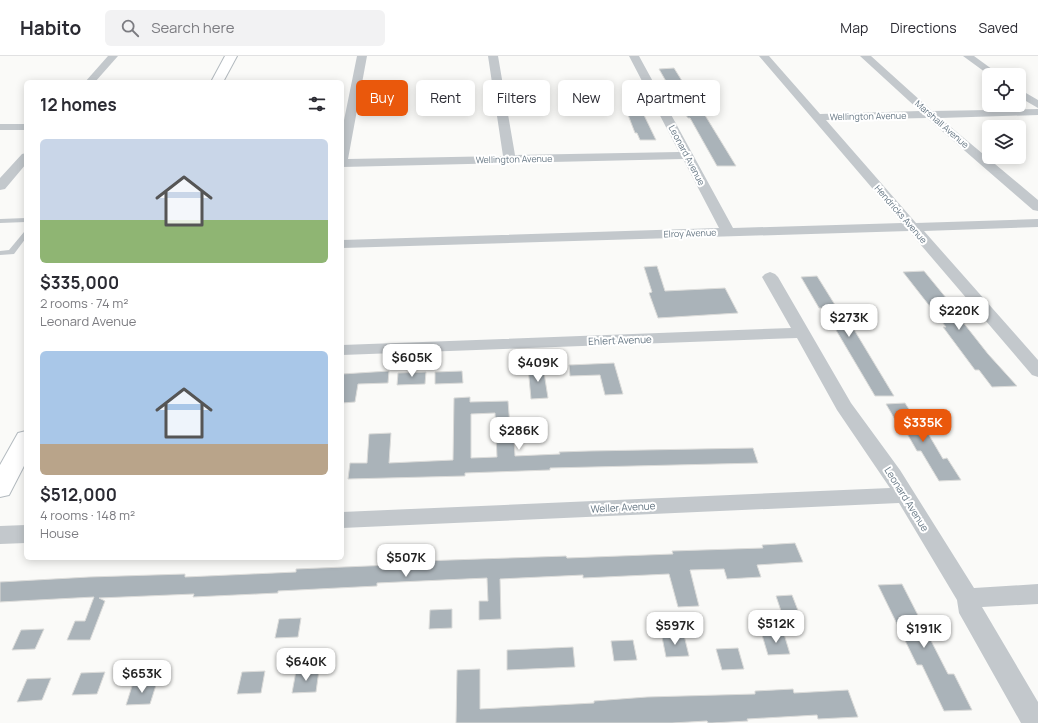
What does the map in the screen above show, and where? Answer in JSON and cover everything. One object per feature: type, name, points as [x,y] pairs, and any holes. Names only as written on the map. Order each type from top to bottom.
[{"type":"street","points":[[92,80],[113,56]]},
{"type":"street","points":[[218,80],[231,56]]},
{"type":"street","points":[[344,150],[362,56]]},
{"type":"street","points":[[494,56],[510,159]]},
{"type":"street","name":"Leonard Avenue","points":[[634,56],[728,232]]},
{"type":"street","name":"Hendricks Avenue","points":[[764,56],[1038,371]]},
{"type":"street","name":"Marshall Avenue","points":[[864,56],[929,114],[1038,207]]},
{"type":"street","points":[[968,56],[985,68]]},
{"type":"street","points":[[1026,97],[1038,105]]},
{"type":"street","name":"Wellington Avenue","points":[[817,117],[1038,112]]},
{"type":"street","points":[[0,127],[24,126]]},
{"type":"street","name":"Wellington Avenue","points":[[344,163],[687,155]]},
{"type":"street","points":[[0,186],[24,158]]},
{"type":"street","name":"Elroy Avenue","points":[[344,244],[913,228],[1038,223]]},
{"type":"street","name":"Leonard Avenue","points":[[770,278],[844,406],[892,474],[968,598],[971,613],[1036,723]]},
{"type":"street","name":"Ehlert Avenue","points":[[344,350],[802,334]]},
{"type":"street","points":[[4,474],[24,442]]},
{"type":"street","name":"Weller Avenue","points":[[344,520],[905,495]]},
{"type":"street","points":[[0,535],[24,534]]},
{"type":"street","points":[[968,598],[1038,594]]},
{"type":"lane","points":[[1,222],[24,220]]},
{"type":"lane","points":[[0,253],[11,252],[24,236]]},
{"type":"building","points":[[674,68],[681,80],[665,80],[659,69]]},
{"type":"building","points":[[628,116],[644,116],[656,140],[640,140],[637,133],[635,133]]},
{"type":"building","points":[[687,116],[705,116],[736,166],[717,166],[690,118]]},
{"type":"building","points":[[657,266],[665,291],[725,288],[738,313],[658,318],[649,293],[652,292],[644,267]]},
{"type":"building","points":[[924,271],[965,321],[962,321],[988,354],[1017,386],[992,387],[979,370],[975,370],[943,327],[946,327],[903,272]]},
{"type":"building","points":[[817,276],[840,313],[844,313],[894,396],[875,396],[823,308],[819,308],[801,277]]},
{"type":"building","points":[[614,363],[623,394],[605,395],[600,375],[570,376],[569,365]]},
{"type":"building","points":[[543,366],[548,398],[531,399],[528,367]]},
{"type":"building","points":[[389,371],[388,383],[358,384],[355,402],[344,403],[344,374]]},
{"type":"building","points":[[462,371],[463,383],[435,384],[435,372]]},
{"type":"building","points":[[426,372],[425,384],[397,385],[398,373]]},
{"type":"building","points":[[470,397],[470,402],[508,401],[510,426],[513,426],[515,456],[560,454],[559,452],[753,448],[758,463],[550,468],[550,470],[465,473],[465,476],[348,479],[350,463],[367,463],[369,434],[391,433],[389,463],[453,460],[454,398]],"holes":[[[495,413],[497,457],[471,458],[471,414]]]},
{"type":"building","points":[[905,403],[922,430],[926,430],[943,459],[947,458],[961,480],[939,481],[921,451],[917,451],[901,423],[897,423],[886,404]]},
{"type":"building","points":[[795,543],[803,562],[757,565],[761,577],[727,579],[724,569],[690,570],[699,606],[678,607],[669,574],[583,578],[583,575],[500,579],[501,619],[479,620],[479,601],[488,601],[487,578],[377,583],[377,586],[278,591],[278,593],[193,597],[194,594],[99,598],[105,601],[90,640],[67,640],[75,621],[85,621],[94,597],[0,602],[0,582],[89,577],[185,574],[185,577],[296,572],[296,569],[392,565],[392,562],[673,554],[672,551],[763,548],[762,545]]},
{"type":"building","points":[[902,584],[948,674],[954,674],[972,710],[944,711],[922,665],[917,665],[878,585]]},
{"type":"building","points":[[792,595],[799,613],[782,614],[776,596]]},
{"type":"building","points":[[452,609],[452,628],[429,629],[430,610]]},
{"type":"building","points":[[301,618],[298,637],[275,638],[279,619]]},
{"type":"building","points":[[44,629],[35,649],[12,650],[21,630]]},
{"type":"building","points":[[784,634],[790,654],[768,655],[762,635]]},
{"type":"building","points":[[684,635],[689,656],[666,657],[662,637]]},
{"type":"building","points":[[633,640],[637,660],[614,661],[611,641]]},
{"type":"building","points":[[573,647],[575,667],[507,670],[507,650]]},
{"type":"building","points":[[738,648],[744,669],[722,670],[716,649]]},
{"type":"building","points":[[480,669],[480,709],[594,703],[594,701],[647,697],[755,694],[755,691],[793,689],[794,693],[848,690],[858,717],[818,719],[817,715],[747,719],[748,721],[712,723],[708,723],[707,721],[672,723],[456,723],[457,670]]},
{"type":"building","points":[[319,670],[316,692],[292,693],[296,671]]},
{"type":"building","points":[[265,671],[261,693],[237,694],[242,672]]},
{"type":"building","points":[[105,672],[97,694],[72,695],[81,673]]},
{"type":"building","points":[[51,678],[42,700],[17,702],[27,679]]},
{"type":"building","points":[[157,682],[150,704],[126,705],[133,683]]}]
